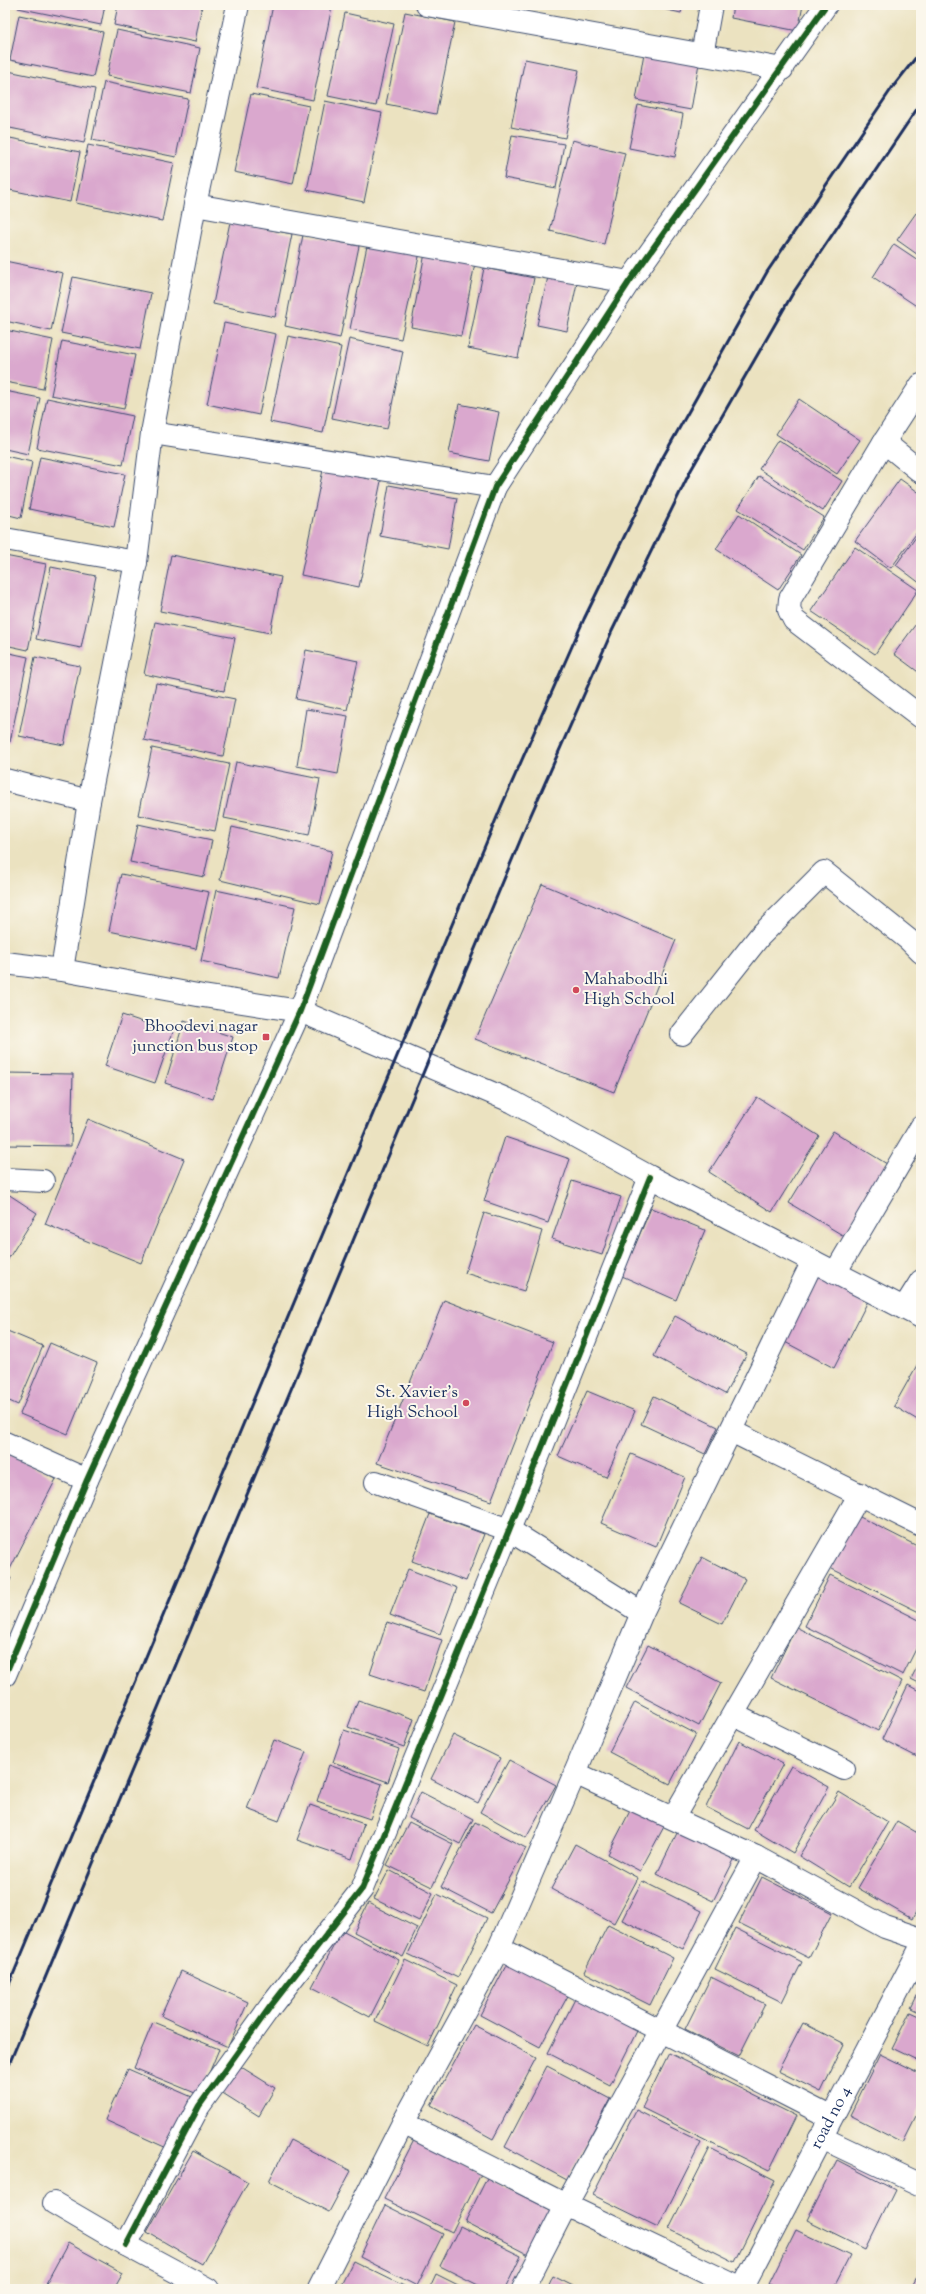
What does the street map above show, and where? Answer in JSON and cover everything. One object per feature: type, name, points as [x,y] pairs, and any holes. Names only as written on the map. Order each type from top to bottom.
[{"type":"street","points":[[62,970],[89,801],[136,562],[152,433],[195,205],[238,5]]},
{"type":"street","points":[[427,5],[478,9],[702,55],[782,69]]},
{"type":"street","points":[[702,55],[711,5]]},
{"type":"street","points":[[5,1675],[87,1480],[300,1011],[495,487],[629,282],[782,69],[826,5]]},
{"type":"street","points":[[195,205],[629,282]]},
{"type":"street","points":[[921,385],[884,442],[790,599],[789,610],[794,620],[921,717]]},
{"type":"street","points":[[152,433],[495,487]]},
{"type":"street","points":[[884,442],[921,472]]},
{"type":"street","points":[[5,539],[136,562]]},
{"type":"street","points":[[5,780],[89,801]]},
{"type":"street","points":[[682,1034],[759,937],[824,872],[909,940],[921,952]]},
{"type":"street","points":[[5,963],[62,970],[203,996],[300,1011],[513,1102],[650,1177],[913,1313],[921,1281]]},
{"type":"street","points":[[835,1273],[921,1127]]},
{"type":"street","points":[[126,2245],[199,2106],[270,2007],[362,1889],[509,1530],[650,1177]]},
{"type":"street","points":[[5,1179],[43,1181]]},
{"type":"street","points":[[319,2289],[403,2123],[499,1948],[642,1613],[813,1262]]},
{"type":"street","points":[[731,1431],[860,1494],[921,1526]]},
{"type":"street","points":[[5,1443],[87,1480]]},
{"type":"street","points":[[376,1482],[509,1530],[642,1613]]},
{"type":"street","points":[[673,1818],[734,1715],[860,1494]]},
{"type":"street","points":[[734,1715],[844,1769]]},
{"type":"street","points":[[575,1773],[756,1857],[885,1927],[921,1939]]},
{"type":"street","points":[[523,2289],[566,2205],[756,1857]]},
{"type":"street","name":"road no 4","points":[[742,2289],[830,2117],[921,1947]]},
{"type":"street","points":[[499,1948],[830,2117]]},
{"type":"street","points":[[403,2123],[566,2205],[742,2289]]},
{"type":"street","points":[[820,2138],[921,2185]]},
{"type":"street","points":[[54,2203],[126,2245],[208,2289]]},
{"type":"building","points":[[19,5],[105,5],[101,25],[18,8]]},
{"type":"building","points":[[118,5],[202,5],[195,42],[114,25]]},
{"type":"building","points":[[273,5],[332,6],[313,100],[256,88]]},
{"type":"building","points":[[575,5],[590,5],[589,9]]},
{"type":"building","points":[[645,5],[683,5],[681,13]]},
{"type":"building","points":[[733,5],[803,5],[798,31],[731,18]]},
{"type":"building","points":[[405,12],[455,22],[436,114],[386,104]]},
{"type":"building","points":[[345,13],[394,24],[376,106],[328,96]]},
{"type":"building","points":[[19,15],[103,32],[93,77],[10,60]]},
{"type":"building","points":[[117,30],[200,48],[191,93],[107,76]]},
{"type":"building","points":[[644,53],[699,63],[691,110],[636,100]]},
{"type":"building","points":[[525,59],[579,70],[565,138],[511,127]]},
{"type":"building","points":[[8,71],[95,89],[84,143],[5,127],[5,87]]},
{"type":"building","points":[[104,82],[188,99],[176,157],[92,140]]},
{"type":"building","points":[[251,94],[309,106],[293,184],[234,172]]},
{"type":"building","points":[[325,101],[382,113],[364,202],[307,190]]},
{"type":"building","points":[[638,105],[683,114],[675,157],[629,148]]},
{"type":"building","points":[[512,135],[564,144],[556,188],[504,178]]},
{"type":"building","points":[[5,137],[80,152],[70,202],[5,189]]},
{"type":"building","points":[[572,140],[625,153],[604,244],[550,231]]},
{"type":"building","points":[[88,145],[174,163],[162,221],[76,203]]},
{"type":"building","points":[[916,213],[921,216],[921,257],[897,240]]},
{"type":"building","points":[[230,222],[292,234],[275,317],[213,304]]},
{"type":"building","points":[[303,235],[359,246],[340,338],[285,326]]},
{"type":"building","points":[[368,241],[420,252],[401,339],[350,329]]},
{"type":"building","points":[[894,244],[921,262],[921,309],[873,277]]},
{"type":"building","points":[[425,253],[475,263],[461,336],[411,327]]},
{"type":"building","points":[[5,261],[63,273],[51,331],[5,321]]},
{"type":"building","points":[[484,268],[534,278],[518,358],[468,348]]},
{"type":"building","points":[[73,277],[151,293],[140,349],[61,333]]},
{"type":"building","points":[[548,277],[577,283],[567,331],[537,325]]},
{"type":"building","points":[[224,323],[276,334],[259,415],[207,404]]},
{"type":"building","points":[[5,330],[53,340],[43,389],[5,382]]},
{"type":"building","points":[[288,336],[341,347],[323,433],[270,422]]},
{"type":"building","points":[[349,339],[403,351],[387,429],[332,418]]},
{"type":"building","points":[[62,341],[135,355],[124,409],[51,395]]},
{"type":"building","points":[[5,391],[40,398],[28,454],[5,449]]},
{"type":"building","points":[[47,398],[133,416],[123,465],[37,448]]},
{"type":"building","points":[[799,399],[860,440],[837,474],[776,434]]},
{"type":"building","points":[[459,404],[499,412],[489,461],[449,453]]},
{"type":"building","points":[[778,440],[842,481],[823,511],[759,469]]},
{"type":"building","points":[[5,456],[32,462],[21,518],[5,514]]},
{"type":"building","points":[[40,457],[125,474],[114,527],[29,509]]},
{"type":"building","points":[[323,470],[381,481],[359,587],[301,575]]},
{"type":"building","points":[[759,476],[824,517],[803,550],[738,509]]},
{"type":"building","points":[[900,479],[921,494],[921,527],[891,568],[855,541]]},
{"type":"building","points":[[389,485],[457,498],[448,549],[380,536]]},
{"type":"building","points":[[739,514],[801,555],[778,590],[716,549]]},
{"type":"building","points":[[921,530],[921,584],[896,565]]},
{"type":"building","points":[[855,547],[918,590],[875,654],[811,611]]},
{"type":"building","points":[[171,555],[281,577],[270,633],[160,611]]},
{"type":"building","points":[[5,556],[46,564],[28,650],[5,645]]},
{"type":"building","points":[[51,567],[96,576],[81,648],[36,639]]},
{"type":"building","points":[[921,617],[921,674],[894,654]]},
{"type":"building","points":[[155,622],[235,638],[224,691],[144,674]]},
{"type":"building","points":[[306,650],[358,661],[347,710],[296,699]]},
{"type":"building","points":[[5,652],[28,657],[10,742],[5,741]]},
{"type":"building","points":[[35,657],[80,666],[64,745],[19,736]]},
{"type":"building","points":[[156,683],[235,699],[223,756],[144,740]]},
{"type":"building","points":[[306,709],[348,716],[338,774],[297,766]]},
{"type":"building","points":[[152,748],[229,764],[215,831],[138,815]]},
{"type":"building","points":[[236,762],[320,779],[309,835],[224,818]]},
{"type":"building","points":[[138,824],[212,840],[204,877],[130,862]]},
{"type":"building","points":[[232,827],[332,851],[320,904],[220,880]]},
{"type":"building","points":[[121,874],[209,892],[196,949],[109,931]]},
{"type":"building","name":"Mahabodhi High School","points":[[542,884],[676,940],[614,1092],[475,1039]]},
{"type":"building","points":[[216,890],[295,907],[279,978],[201,961]]},
{"type":"building","points":[[122,1015],[173,1032],[155,1083],[105,1066]]},
{"type":"building","points":[[184,1021],[233,1037],[213,1099],[165,1083]]},
{"type":"building","points":[[5,1073],[73,1074],[71,1146],[5,1145]]},
{"type":"building","points":[[757,1097],[819,1136],[772,1212],[709,1172]]},
{"type":"building","points":[[88,1119],[184,1159],[141,1263],[45,1224]]},
{"type":"building","points":[[833,1131],[887,1164],[844,1236],[789,1203]]},
{"type":"building","points":[[505,1137],[570,1159],[548,1223],[484,1201]]},
{"type":"building","points":[[572,1181],[621,1197],[602,1255],[552,1239]]},
{"type":"building","points":[[5,1192],[37,1213],[5,1264]]},
{"type":"building","points":[[651,1208],[705,1230],[676,1300],[622,1276]]},
{"type":"building","points":[[484,1213],[542,1231],[524,1291],[465,1273]]},
{"type":"building","points":[[817,1274],[868,1301],[834,1368],[783,1341]]},
{"type":"building","name":"St. Xavier's High School","points":[[444,1300],[553,1342],[491,1501],[377,1463]]},
{"type":"building","points":[[675,1316],[747,1354],[725,1394],[654,1356]]},
{"type":"building","points":[[5,1330],[43,1346],[18,1405],[5,1399]]},
{"type":"building","points":[[50,1343],[97,1363],[68,1434],[20,1414]]},
{"type":"building","points":[[921,1358],[921,1422],[894,1406]]},
{"type":"building","points":[[587,1391],[635,1411],[606,1477],[558,1456]]},
{"type":"building","points":[[654,1396],[718,1427],[705,1454],[641,1424]]},
{"type":"building","points":[[5,1452],[56,1479],[9,1571],[5,1569]]},
{"type":"building","points":[[631,1454],[685,1477],[656,1547],[601,1523]]},
{"type":"building","points":[[430,1514],[484,1534],[466,1581],[412,1561]]},
{"type":"building","points":[[856,1515],[921,1548],[921,1613],[830,1568]]},
{"type":"building","points":[[702,1557],[745,1579],[722,1624],[679,1603]]},
{"type":"building","points":[[408,1569],[457,1588],[440,1634],[390,1615]]},
{"type":"building","points":[[5,1575],[11,1578],[5,1592]]},
{"type":"building","points":[[830,1575],[921,1621],[921,1639],[903,1675],[805,1626]]},
{"type":"building","points":[[387,1622],[442,1640],[424,1692],[370,1674]]},
{"type":"building","points":[[796,1627],[902,1681],[878,1731],[771,1678]]},
{"type":"building","points":[[648,1645],[721,1683],[699,1726],[626,1688]]},
{"type":"building","points":[[921,1659],[921,1684],[911,1679]]},
{"type":"building","points":[[908,1685],[921,1692],[921,1759],[882,1739]]},
{"type":"building","points":[[358,1700],[414,1719],[404,1747],[348,1727]]},
{"type":"building","points":[[635,1702],[696,1734],[670,1784],[609,1752]]},
{"type":"building","points":[[344,1730],[399,1749],[388,1782],[333,1762]]},
{"type":"building","points":[[453,1735],[500,1758],[478,1803],[431,1779]]},
{"type":"building","points":[[274,1740],[306,1752],[279,1821],[247,1809]]},
{"type":"building","points":[[739,1741],[783,1764],[748,1829],[706,1807]]},
{"type":"building","points":[[509,1760],[556,1785],[526,1838],[480,1812]]},
{"type":"building","points":[[329,1765],[382,1784],[370,1819],[317,1801]]},
{"type":"building","points":[[791,1766],[829,1787],[793,1853],[754,1830]]},
{"type":"building","points":[[421,1792],[473,1819],[460,1844],[409,1818]]},
{"type":"building","points":[[839,1792],[888,1822],[849,1887],[799,1856]]},
{"type":"building","points":[[310,1805],[364,1824],[352,1859],[297,1840]]},
{"type":"building","points":[[633,1805],[666,1823],[640,1871],[608,1854]]},
{"type":"building","points":[[897,1821],[921,1835],[921,1903],[912,1919],[858,1888]]},
{"type":"building","points":[[409,1822],[453,1844],[432,1887],[387,1865]]},
{"type":"building","points":[[475,1822],[526,1848],[491,1913],[441,1887]]},
{"type":"building","points":[[679,1829],[736,1856],[713,1901],[657,1874]]},
{"type":"building","points":[[575,1844],[638,1878],[614,1923],[551,1889]]},
{"type":"building","points":[[389,1870],[433,1893],[419,1921],[374,1899]]},
{"type":"building","points":[[762,1877],[832,1913],[809,1958],[739,1923]]},
{"type":"building","points":[[642,1881],[702,1911],[683,1949],[622,1920]]},
{"type":"building","points":[[437,1894],[487,1918],[458,1978],[408,1954]]},
{"type":"building","points":[[368,1903],[417,1928],[403,1957],[354,1932]]},
{"type":"building","points":[[608,1925],[673,1958],[650,2005],[584,1972]]},
{"type":"building","points":[[735,1928],[802,1962],[782,2002],[715,1969]]},
{"type":"building","points":[[342,1930],[399,1960],[370,2017],[312,1987]]},
{"type":"building","points":[[405,1960],[457,1985],[428,2046],[375,2021]]},
{"type":"building","points":[[509,1960],[570,1992],[540,2047],[480,2015]]},
{"type":"building","points":[[181,1971],[248,2002],[228,2047],[161,2016]]},
{"type":"building","points":[[711,1977],[765,2004],[739,2056],[685,2029]]},
{"type":"building","points":[[921,1988],[921,2013],[911,2008]]},
{"type":"building","points":[[576,1997],[638,2029],[610,2085],[548,2053]]},
{"type":"building","points":[[910,2012],[921,2017],[921,2062],[892,2048]]},
{"type":"building","points":[[153,2022],[219,2049],[200,2095],[134,2068]]},
{"type":"building","points":[[803,2023],[844,2044],[821,2092],[778,2071]]},
{"type":"building","points":[[474,2025],[536,2058],[493,2139],[431,2105]]},
{"type":"building","points":[[669,2053],[796,2116],[769,2171],[642,2108]]},
{"type":"building","points":[[880,2054],[921,2074],[921,2106],[903,2142],[850,2115]]},
{"type":"building","points":[[238,2065],[275,2088],[259,2116],[221,2092]]},
{"type":"building","points":[[547,2066],[610,2099],[567,2180],[505,2147]]},
{"type":"building","points":[[128,2069],[192,2097],[169,2149],[105,2120]]},
{"type":"building","points":[[636,2110],[701,2142],[658,2227],[593,2195]]},
{"type":"building","points":[[290,2140],[351,2171],[329,2212],[269,2181]]},
{"type":"building","points":[[414,2140],[481,2174],[452,2232],[384,2199]]},
{"type":"building","points":[[710,2148],[775,2181],[735,2262],[669,2229]]},
{"type":"building","points":[[193,2151],[248,2182],[202,2264],[147,2232]]},
{"type":"building","points":[[837,2160],[895,2190],[866,2249],[807,2220]]},
{"type":"building","points":[[487,2178],[551,2210],[529,2255],[465,2222]]},
{"type":"building","points":[[385,2205],[443,2234],[417,2286],[360,2257]]},
{"type":"building","points":[[460,2226],[521,2256],[505,2289],[486,2289],[440,2266]]},
{"type":"building","points":[[796,2230],[850,2256],[833,2289],[780,2289],[769,2284]]},
{"type":"building","points":[[68,2243],[123,2273],[114,2289],[43,2289]]},
{"type":"building","points":[[353,2261],[410,2289],[339,2289]]},
{"type":"building","points":[[436,2274],[466,2289],[429,2289]]},
{"type":"building","points":[[553,2276],[579,2289],[547,2289]]},
{"type":"building","points":[[918,2276],[921,2277],[921,2289],[911,2289]]},
{"type":"railway","points":[[5,1994],[502,805],[584,619],[663,457],[767,272],[892,88],[921,51]]},
{"type":"railway","points":[[5,2074],[530,817],[612,631],[691,470],[793,293],[921,103]]},
{"type":"cycle path","points":[[5,1675],[87,1480],[300,1011],[495,487],[629,282],[826,5]]},
{"type":"cycle path","points":[[126,2245],[199,2106],[270,2007],[362,1889],[509,1530],[650,1177]]},
{"type":"place","name":"Mahabodhi High School","points":[[576,990]]},
{"type":"place","name":"Bhoodevi nagar junction bus stop","points":[[266,1037]]},
{"type":"place","name":"St. Xavier's High School","points":[[466,1403]]}]
